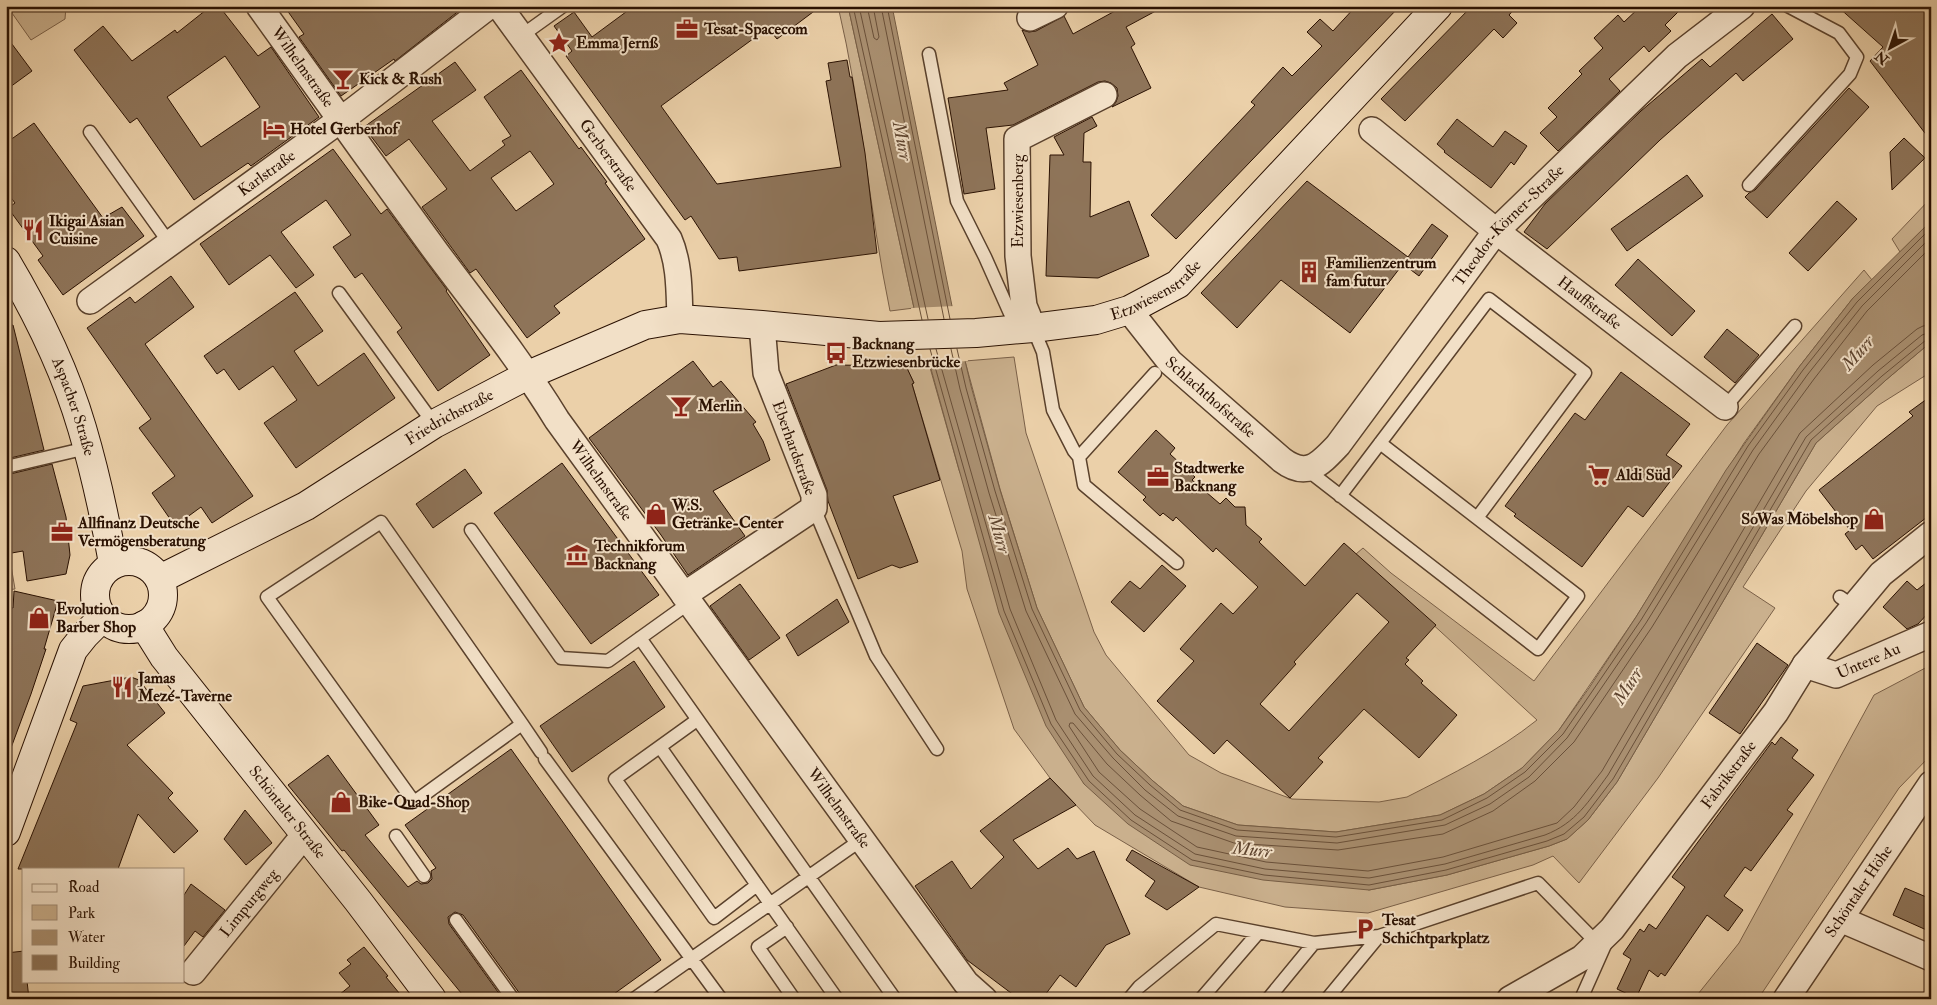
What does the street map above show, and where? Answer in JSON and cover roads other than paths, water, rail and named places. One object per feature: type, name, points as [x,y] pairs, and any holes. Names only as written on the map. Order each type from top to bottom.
[{"type":"street","name":"Wilhelmstraße","points":[[259,6],[340,121],[528,376],[557,420],[861,840],[966,983],[984,999]]},
{"type":"street","name":"Karlstraße","points":[[90,301],[340,121],[489,6]]},
{"type":"street","name":"Gerberstraße","points":[[499,6],[668,239],[673,249],[679,282],[680,319]]},
{"type":"street","points":[[1026,11],[1056,6]]},
{"type":"street","name":"Etzwiesenstraße","points":[[762,325],[879,336],[976,333],[1096,320],[1129,310],[1178,284],[1438,6]]},
{"type":"street","name":"Theodor-Körner-Straße","points":[[1306,469],[1320,464],[1338,445],[1387,371],[1496,231],[1677,56],[1742,6]]},
{"type":"street","name":"Etzwiesenberg","points":[[1021,329],[1024,306],[1018,256],[1017,139],[1104,95]]},
{"type":"street","name":"Hauffstraße","points":[[1372,130],[1421,176],[1496,231],[1725,407]]},
{"type":"street","name":"Aspacher Straße","points":[[6,261],[40,321],[67,385],[87,448],[105,519],[113,563]]},
{"type":"street","name":"Schlachthofstraße","points":[[1129,310],[1170,362],[1282,460],[1294,468],[1306,469]]},
{"type":"street","name":"Friedrichstraße","points":[[160,580],[306,506],[434,424],[528,376],[645,325],[680,319],[762,325]]},
{"type":"street","name":"Eberhardstraße","points":[[687,599],[814,508],[814,496],[766,373],[762,325]]},
{"type":"street","name":"Fabrikstraße","points":[[1510,999],[1582,958],[1605,936],[1776,712],[1846,601],[1931,534]]},
{"type":"street","points":[[129,560],[142,563],[150,568],[160,580],[163,592],[162,602],[154,618],[144,625],[134,629],[120,628],[103,618],[97,609],[94,598],[98,578],[113,563],[129,560]]},
{"type":"street","points":[[11,830],[32,779],[73,650],[85,635],[103,618]]},
{"type":"street","name":"Schöntaler Straße","points":[[144,625],[164,657],[306,834],[432,999]]},
{"type":"street","name":"Untere Au","points":[[1805,665],[1836,675],[1931,634]]},
{"type":"street","name":"Schöntaler Höhe","points":[[1786,999],[1931,784]]},
{"type":"street","name":"Limpurgweg","points":[[193,972],[306,834]]},
{"type":"street","points":[[1840,919],[1931,958]]},
{"type":"lane","points":[[520,36],[562,6]]},
{"type":"lane","points":[[1748,185],[1850,74],[1857,57],[1839,33],[1788,6]]},
{"type":"lane","points":[[929,54],[957,201],[1021,329],[1043,352],[1053,410],[1079,457],[1084,485],[1177,562]]},
{"type":"lane","points":[[90,132],[170,244]]},
{"type":"lane","points":[[339,293],[434,424]]},
{"type":"lane","points":[[1340,496],[1489,299],[1585,373],[1477,518]]},
{"type":"lane","name":"Hauffstraße","points":[[1725,407],[1795,326]]},
{"type":"lane","points":[[1079,457],[1155,373]]},
{"type":"lane","points":[[1306,469],[1538,649],[1578,596],[1380,443]]},
{"type":"lane","points":[[6,467],[87,448]]},
{"type":"lane","points":[[814,508],[876,656],[937,749]]},
{"type":"lane","points":[[522,724],[414,802],[267,597],[381,522],[522,724],[543,755],[721,999]]},
{"type":"lane","points":[[471,530],[562,658],[608,661],[640,638],[687,599]]},
{"type":"lane","points":[[640,638],[895,999]]},
{"type":"lane","points":[[697,720],[615,779],[714,918],[757,886]]},
{"type":"lane","points":[[660,747],[837,999]]},
{"type":"lane","points":[[396,836],[424,876]]},
{"type":"lane","points":[[634,999],[861,840]]},
{"type":"lane","points":[[1129,999],[1139,987],[1216,924],[1314,942],[1379,936],[1538,883],[1605,936],[1581,999]]},
{"type":"lane","points":[[456,920],[513,999]]},
{"type":"lane","points":[[787,927],[758,947],[794,999]]},
{"type":"lane","points":[[1201,999],[1258,932]]},
{"type":"lane","points":[[1327,999],[1379,936]]},
{"type":"lane","points":[[1268,999],[1314,942]]},
{"type":"water","name":"Murr","points":[[848,6],[892,6],[952,306],[971,386],[1000,490],[1037,608],[1084,707],[1120,750],[1183,806],[1238,825],[1336,832],[1440,815],[1484,794],[1522,768],[1559,730],[1589,688],[1636,617],[1726,470],[1799,367],[1853,298],[1931,221],[1931,342],[1816,443],[1617,782],[1588,820],[1567,839],[1549,846],[1447,875],[1369,890],[1263,880],[1190,865],[1128,824],[1084,784],[1046,726],[999,613],[914,308]]},
{"type":"place","name":"Tesat-Spacecom","points":[[687,29]]},
{"type":"place","name":"Emma Jernß","points":[[559,43]]},
{"type":"place","name":"Kick & Rush","points":[[343,79]]},
{"type":"place","name":"Hotel Gerberhof","points":[[274,129]]},
{"type":"place","name":"Ikigai Asian Cuisine","points":[[33,230]]},
{"type":"place","name":"Familienzentrum fam futur","points":[[1309,272]]},
{"type":"place","name":"Backnang Etzwiesenbrücke","points":[[836,353]]},
{"type":"place","name":"Merlin","points":[[681,406]]},
{"type":"place","name":"Aldi Süd","points":[[1599,475]]},
{"type":"place","name":"Stadtwerke Backnang","points":[[1158,477]]},
{"type":"place","name":"W.S. Getränke-Center","points":[[656,514]]},
{"type":"place","name":"SoWas Möbelshop","points":[[1874,519]]},
{"type":"place","name":"Allfinanz Deutsche Vermögensberatung","points":[[62,532]]},
{"type":"place","name":"Technikforum Backnang","points":[[577,555]]},
{"type":"place","name":"Evolution Barber Shop","points":[[39,618]]},
{"type":"place","name":"Jamas Mezé-Taverne","points":[[122,687]]},
{"type":"place","name":"Bike-Quad-Shop","points":[[341,802]]},
{"type":"place","name":"Tesat Schichtparkplatz","points":[[1365,929]]}]
